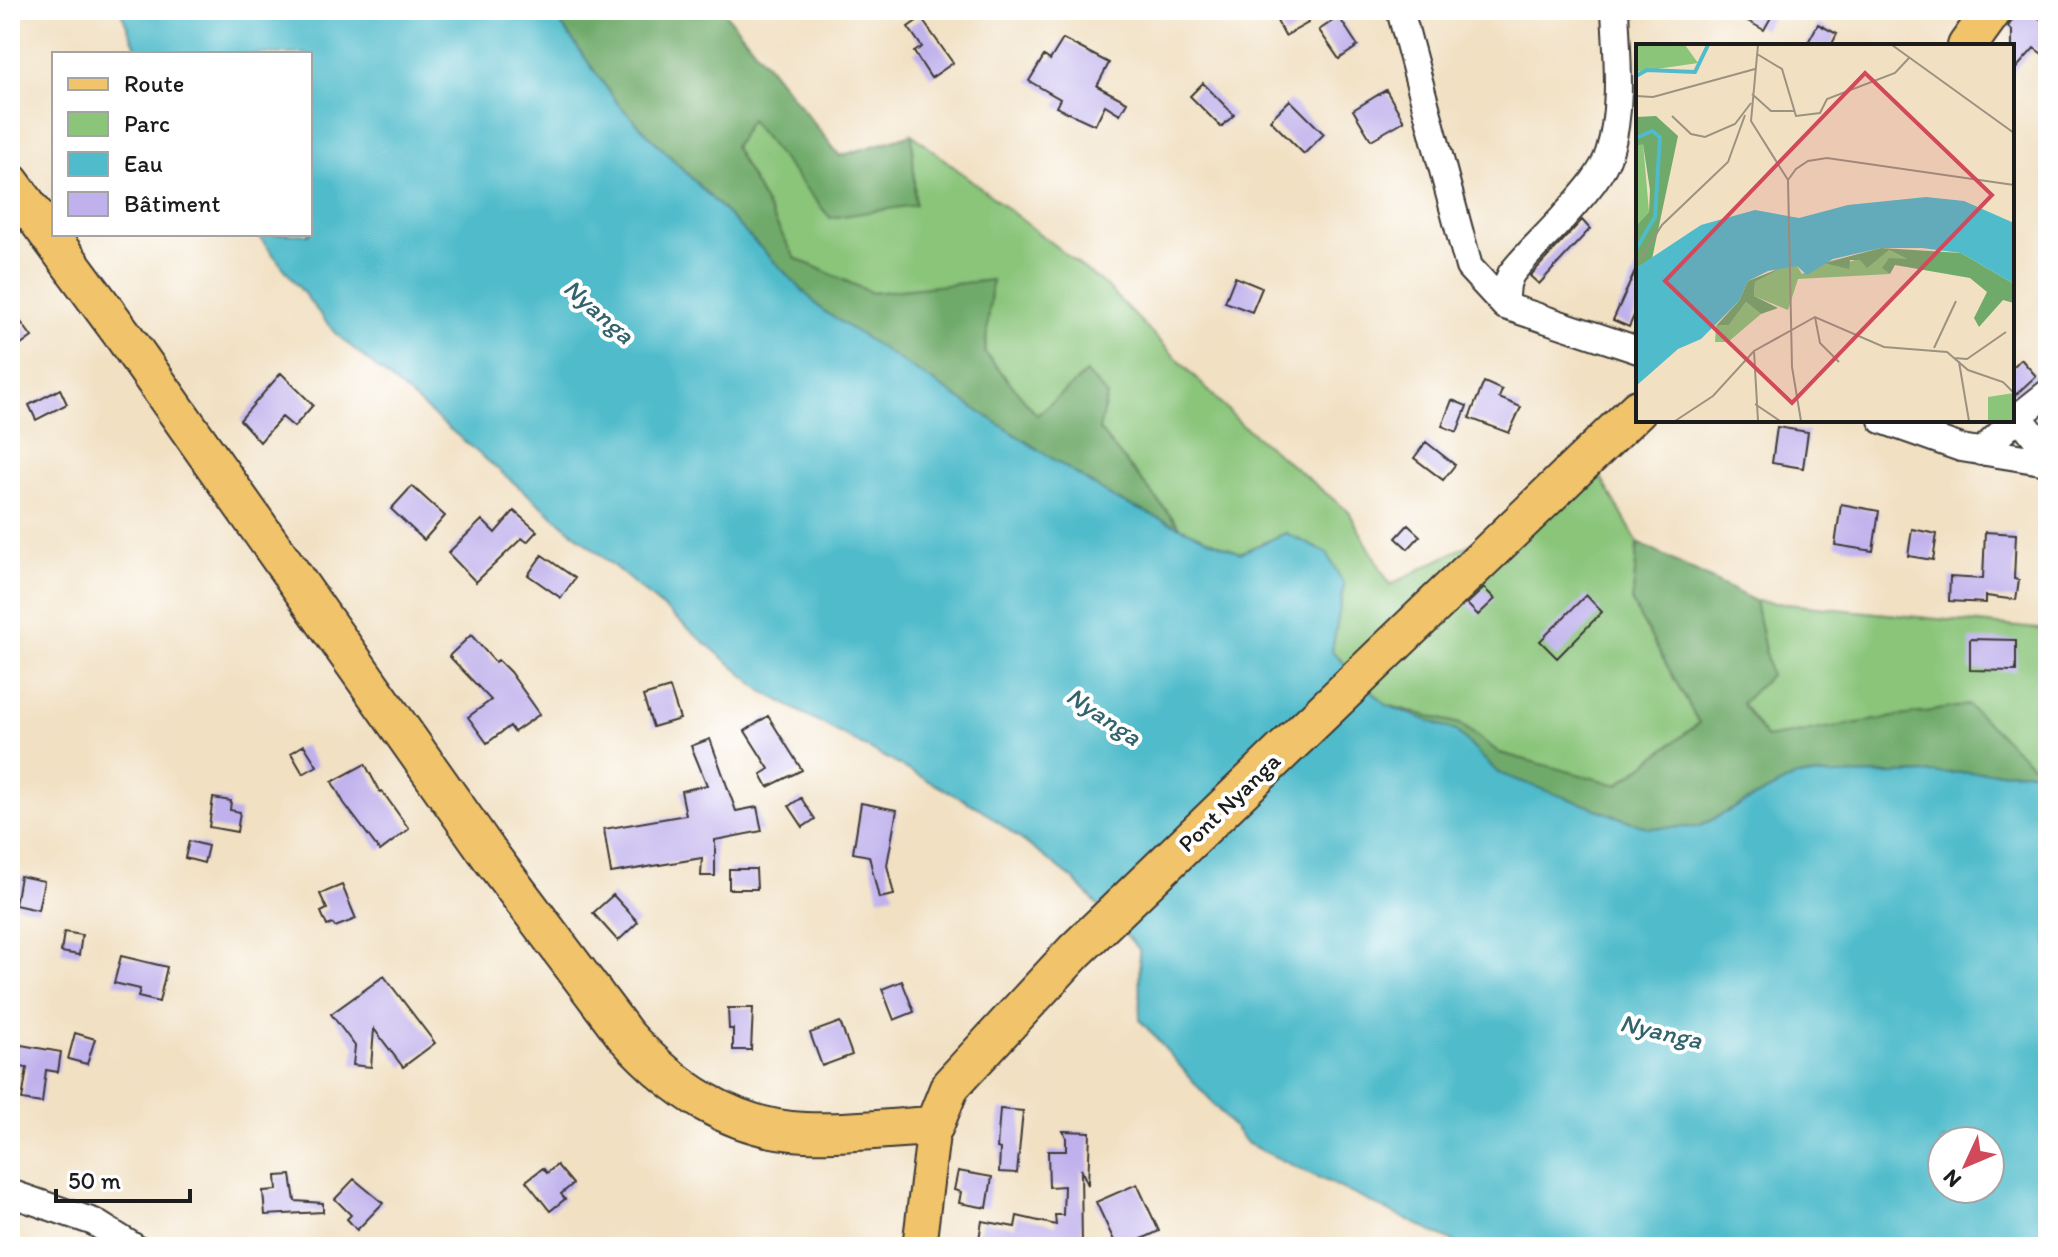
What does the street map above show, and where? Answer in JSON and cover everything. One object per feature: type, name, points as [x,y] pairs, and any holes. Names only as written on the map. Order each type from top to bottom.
[{"type":"highway","points":[[1968,44],[1993,10]]},
{"type":"highway","points":[[10,182],[123,335],[491,857],[648,1061],[699,1100],[767,1128],[837,1133],[934,1126]]},
{"type":"highway","name":"Pont Nyanga","points":[[934,1126],[950,1086],[1075,951],[1636,411]]},
{"type":"main road","points":[[919,1247],[934,1126]]},
{"type":"street","points":[[1400,10],[1469,267],[1505,306],[1636,349]]},
{"type":"street","points":[[1505,306],[1511,274],[1567,214],[1602,168],[1610,151],[1618,59],[1615,10]]},
{"type":"street","points":[[2014,421],[2048,393]]},
{"type":"street","points":[[2019,416],[2048,454]]},
{"type":"street","points":[[1888,422],[1961,448],[2048,462]]},
{"type":"street","points":[[1981,452],[2013,422]]},
{"type":"street","points":[[10,1193],[94,1222],[134,1247]]},
{"type":"green space","points":[[551,10],[723,10],[840,156],[912,134],[915,205],[830,218],[750,120],[734,147],[795,258],[872,293],[992,280],[985,353],[1037,415],[1086,373],[1107,395],[1099,430],[1181,528],[1115,499],[822,310],[618,104]]},
{"type":"green space","points":[[749,120],[915,205],[912,134],[1106,286],[1241,424],[1349,512],[1390,585],[1601,477],[1638,543],[1632,603],[1699,723],[1617,785],[1500,753],[1460,724],[1386,705],[1331,650],[1344,585],[1286,533],[1240,553],[1181,528],[1099,430],[1107,395],[1086,373],[1037,416],[985,353],[992,281],[872,293],[795,258],[734,147]]},
{"type":"green space","points":[[1638,543],[1755,601],[1770,675],[1742,703],[1766,738],[1968,705],[2039,771],[1797,776],[1698,827],[1648,828],[1498,773],[1456,731],[1386,705],[1460,724],[1500,753],[1618,785],[1699,723],[1632,603]]},
{"type":"green space","points":[[1755,601],[2048,630],[2048,763],[2039,771],[1968,705],[1766,738],[1742,703],[1770,675]]},
{"type":"water","name":"Nyanga","points":[[120,10],[551,10],[618,104],[822,310],[1115,499],[1240,553],[1286,533],[1327,553],[1344,585],[1332,651],[1386,705],[1456,731],[1498,773],[1648,828],[1698,827],[1797,776],[2048,773],[2048,1247],[1464,1247],[1248,1144],[1140,1020],[1139,949],[1073,879],[981,809],[765,693],[335,333],[259,236],[312,236],[312,52],[138,52]]},
{"type":"building","points":[[1271,10],[1301,10],[1308,23],[1285,36]]},
{"type":"building","points":[[1728,10],[1775,10],[1764,30]]},
{"type":"building","points":[[2018,10],[2029,10],[2048,25],[2048,58],[2034,48],[2014,71],[2014,44],[2012,30],[2008,27]]},
{"type":"building","points":[[1339,17],[1358,46],[1339,59],[1319,30]]},
{"type":"building","points":[[921,18],[953,63],[931,78],[914,52],[922,47],[908,27]]},
{"type":"building","points":[[1818,24],[1837,34],[1832,44],[1807,44]]},
{"type":"building","points":[[1063,39],[1109,63],[1097,86],[1127,102],[1120,114],[1105,105],[1095,125],[1056,107],[1060,99],[1029,81],[1044,56],[1050,60]]},
{"type":"building","points":[[1203,83],[1234,115],[1221,127],[1190,96]]},
{"type":"building","points":[[1386,90],[1404,121],[1371,140],[1353,110]]},
{"type":"building","points":[[1290,100],[1324,134],[1304,154],[1270,120]]},
{"type":"building","points":[[1582,220],[1590,229],[1539,284],[1530,276]]},
{"type":"building","points":[[1636,269],[1636,311],[1629,327],[1613,320]]},
{"type":"building","points":[[1235,277],[1262,288],[1252,312],[1225,302]]},
{"type":"building","points":[[10,307],[32,337],[10,353]]},
{"type":"building","points":[[2021,359],[2036,376],[2014,396],[2014,366]]},
{"type":"building","points":[[281,373],[313,405],[294,427],[282,417],[260,442],[240,420]]},
{"type":"building","points":[[1484,382],[1502,390],[1499,398],[1521,407],[1509,433],[1469,418]]},
{"type":"building","points":[[60,389],[67,404],[36,420],[29,405]]},
{"type":"building","points":[[1452,400],[1467,406],[1457,432],[1442,426]]},
{"type":"building","points":[[1777,427],[1808,432],[1803,468],[1772,463]]},
{"type":"building","points":[[1426,442],[1455,465],[1443,480],[1414,458]]},
{"type":"building","points":[[412,486],[445,516],[424,540],[391,509]]},
{"type":"building","points":[[1841,504],[1879,511],[1873,551],[1835,545]]},
{"type":"building","points":[[514,511],[537,531],[527,542],[522,538],[476,582],[448,553],[482,520],[495,533]]},
{"type":"building","points":[[1408,525],[1420,536],[1408,549],[1396,538]]},
{"type":"building","points":[[1912,529],[1937,534],[1933,560],[1908,556]]},
{"type":"building","points":[[1985,532],[2016,534],[2014,579],[2019,580],[2016,600],[1986,596],[1986,603],[1949,601],[1950,577],[1983,579]]},
{"type":"building","points":[[542,555],[575,578],[561,598],[528,575]]},
{"type":"building","points":[[1484,588],[1495,599],[1478,615],[1467,604]]},
{"type":"building","points":[[1586,595],[1602,612],[1557,658],[1540,641]]},
{"type":"building","points":[[471,635],[495,662],[498,660],[510,672],[540,714],[514,732],[510,726],[487,743],[468,717],[491,700],[449,656]]},
{"type":"building","points":[[1970,639],[2016,640],[2016,671],[1970,670]]},
{"type":"building","points":[[670,688],[680,719],[653,727],[643,696]]},
{"type":"building","points":[[768,716],[802,770],[768,787],[761,774],[769,769],[745,731]]},
{"type":"building","points":[[710,739],[736,811],[757,807],[762,831],[715,840],[715,876],[701,876],[702,858],[611,873],[604,829],[686,815],[681,791],[707,785],[691,746]]},
{"type":"building","points":[[304,745],[317,766],[303,774],[291,753]]},
{"type":"building","points":[[365,764],[380,792],[409,829],[380,851],[332,782]]},
{"type":"building","points":[[213,798],[231,801],[230,810],[240,812],[237,832],[209,827]]},
{"type":"building","points":[[801,798],[815,819],[803,827],[789,806]]},
{"type":"building","points":[[861,803],[897,810],[887,865],[894,895],[879,898],[869,856],[853,853]]},
{"type":"building","points":[[189,841],[208,846],[204,863],[185,858]]},
{"type":"building","points":[[729,869],[756,869],[757,889],[729,889]]},
{"type":"building","points":[[20,876],[44,881],[38,910],[15,905]]},
{"type":"building","points":[[342,885],[356,919],[335,927],[333,924],[327,926],[321,912],[327,909],[320,894]]},
{"type":"building","points":[[613,895],[638,922],[618,941],[593,913]]},
{"type":"building","points":[[64,932],[82,935],[79,955],[61,952]]},
{"type":"building","points":[[121,956],[167,967],[159,1002],[138,997],[140,989],[114,983]]},
{"type":"building","points":[[384,976],[435,1043],[403,1067],[374,1029],[371,1067],[353,1065],[355,1046],[331,1014]]},
{"type":"building","points":[[902,981],[914,1012],[894,1020],[882,989]]},
{"type":"building","points":[[728,1008],[753,1008],[751,1050],[733,1050],[733,1029],[729,1029]]},
{"type":"building","points":[[840,1022],[852,1055],[822,1066],[810,1033]]},
{"type":"building","points":[[75,1033],[95,1039],[87,1064],[68,1059]]},
{"type":"building","points":[[10,1043],[61,1052],[58,1072],[46,1070],[42,1103],[22,1100],[27,1068],[10,1065]]},
{"type":"building","points":[[1000,1109],[1023,1111],[1017,1173],[999,1172]]},
{"type":"building","points":[[1063,1131],[1090,1132],[1088,1185],[1081,1169],[1082,1247],[981,1247],[982,1221],[1015,1227],[1017,1216],[1056,1225],[1055,1215],[1063,1215],[1064,1186],[1049,1187],[1048,1151],[1066,1151]]},
{"type":"building","points":[[557,1165],[573,1184],[561,1194],[565,1199],[550,1211],[526,1181],[543,1168],[547,1173]]},
{"type":"building","points":[[958,1171],[992,1177],[987,1208],[959,1203],[961,1192],[954,1190]]},
{"type":"building","points":[[291,1175],[295,1201],[323,1203],[323,1212],[265,1215],[263,1191],[277,1190],[276,1176]]},
{"type":"building","points":[[354,1179],[383,1203],[357,1230],[347,1219],[351,1215],[335,1199]]},
{"type":"building","points":[[1137,1184],[1159,1231],[1125,1247],[1117,1247],[1096,1202]]}]
